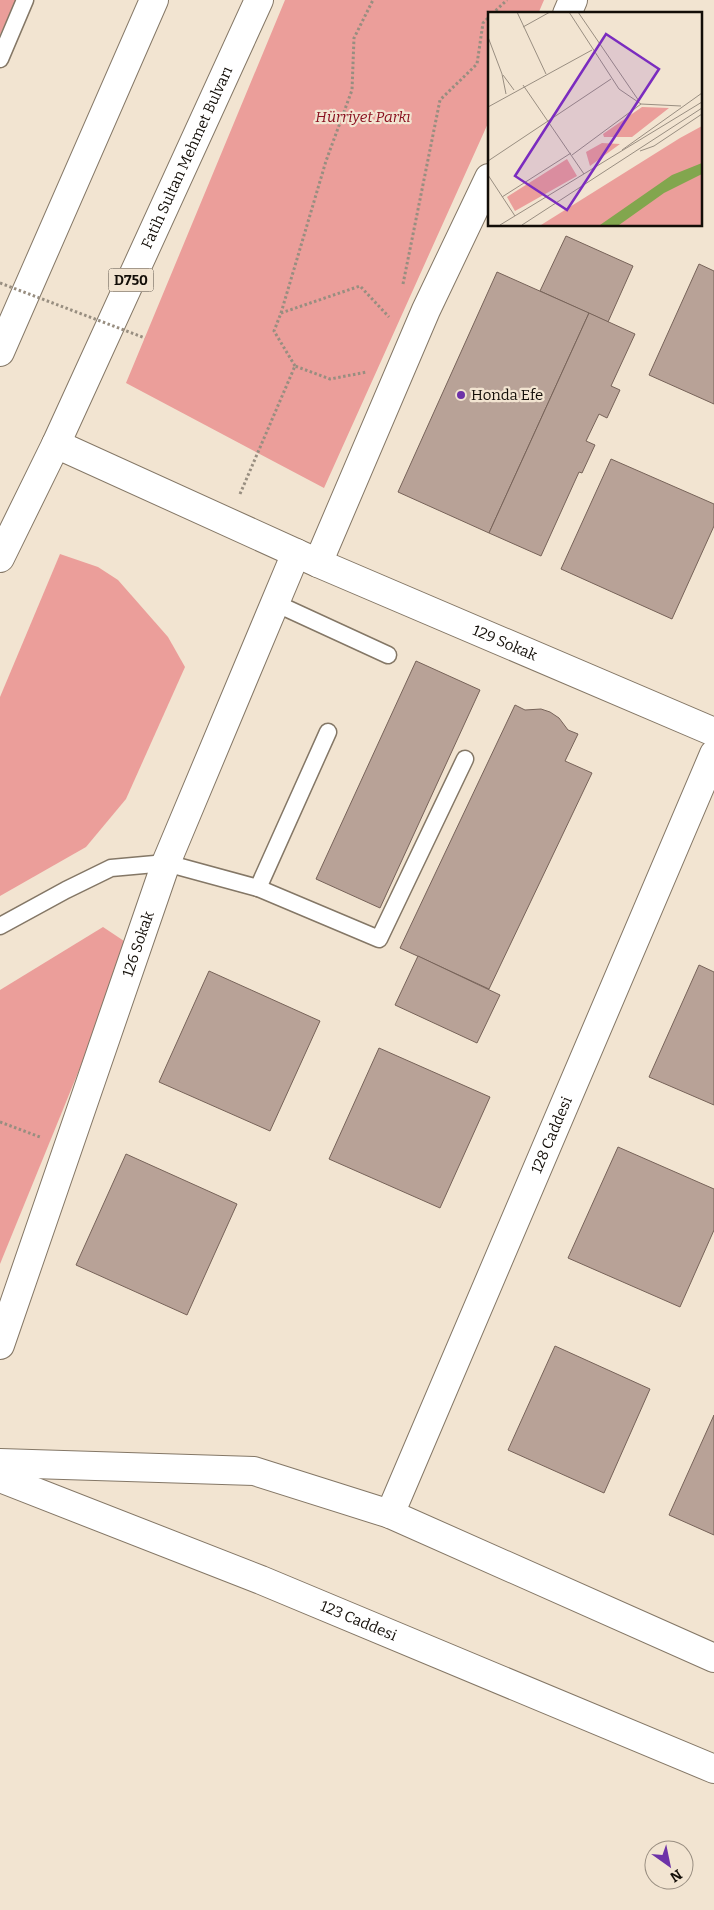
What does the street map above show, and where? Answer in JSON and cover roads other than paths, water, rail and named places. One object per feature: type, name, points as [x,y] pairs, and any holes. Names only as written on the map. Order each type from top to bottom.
[{"type":"main road","points":[[0,352],[154,0]]},
{"type":"main road","name":"Fatih Sultan Mehmet Bulvarı","points":[[0,558],[56,444],[259,0]]},
{"type":"main road","points":[[568,12],[573,0]]},
{"type":"main road","name":"126 Sokak","points":[[0,1345],[166,863],[275,603],[307,558],[488,180]]},
{"type":"main road","name":"129 Sokak","points":[[56,444],[307,558],[714,732]]},
{"type":"main road","name":"128 Caddesi","points":[[390,1514],[714,754]]},
{"type":"main road","points":[[0,1463],[254,1471],[390,1514],[714,1658]]},
{"type":"main road","name":"123 Caddesi","points":[[0,1478],[261,1580],[714,1770]]},
{"type":"lane","points":[[0,59],[25,0]]},
{"type":"lane","points":[[275,603],[388,655]]},
{"type":"lane","points":[[258,888],[328,732]]},
{"type":"lane","points":[[0,926],[111,868],[166,863],[258,888],[379,939],[465,759]]},
{"type":"place","name":"Honda Efe","points":[[461,395]]},
{"type":"park label","name":"Hürriyet Parkı","points":[[363,117]]}]
